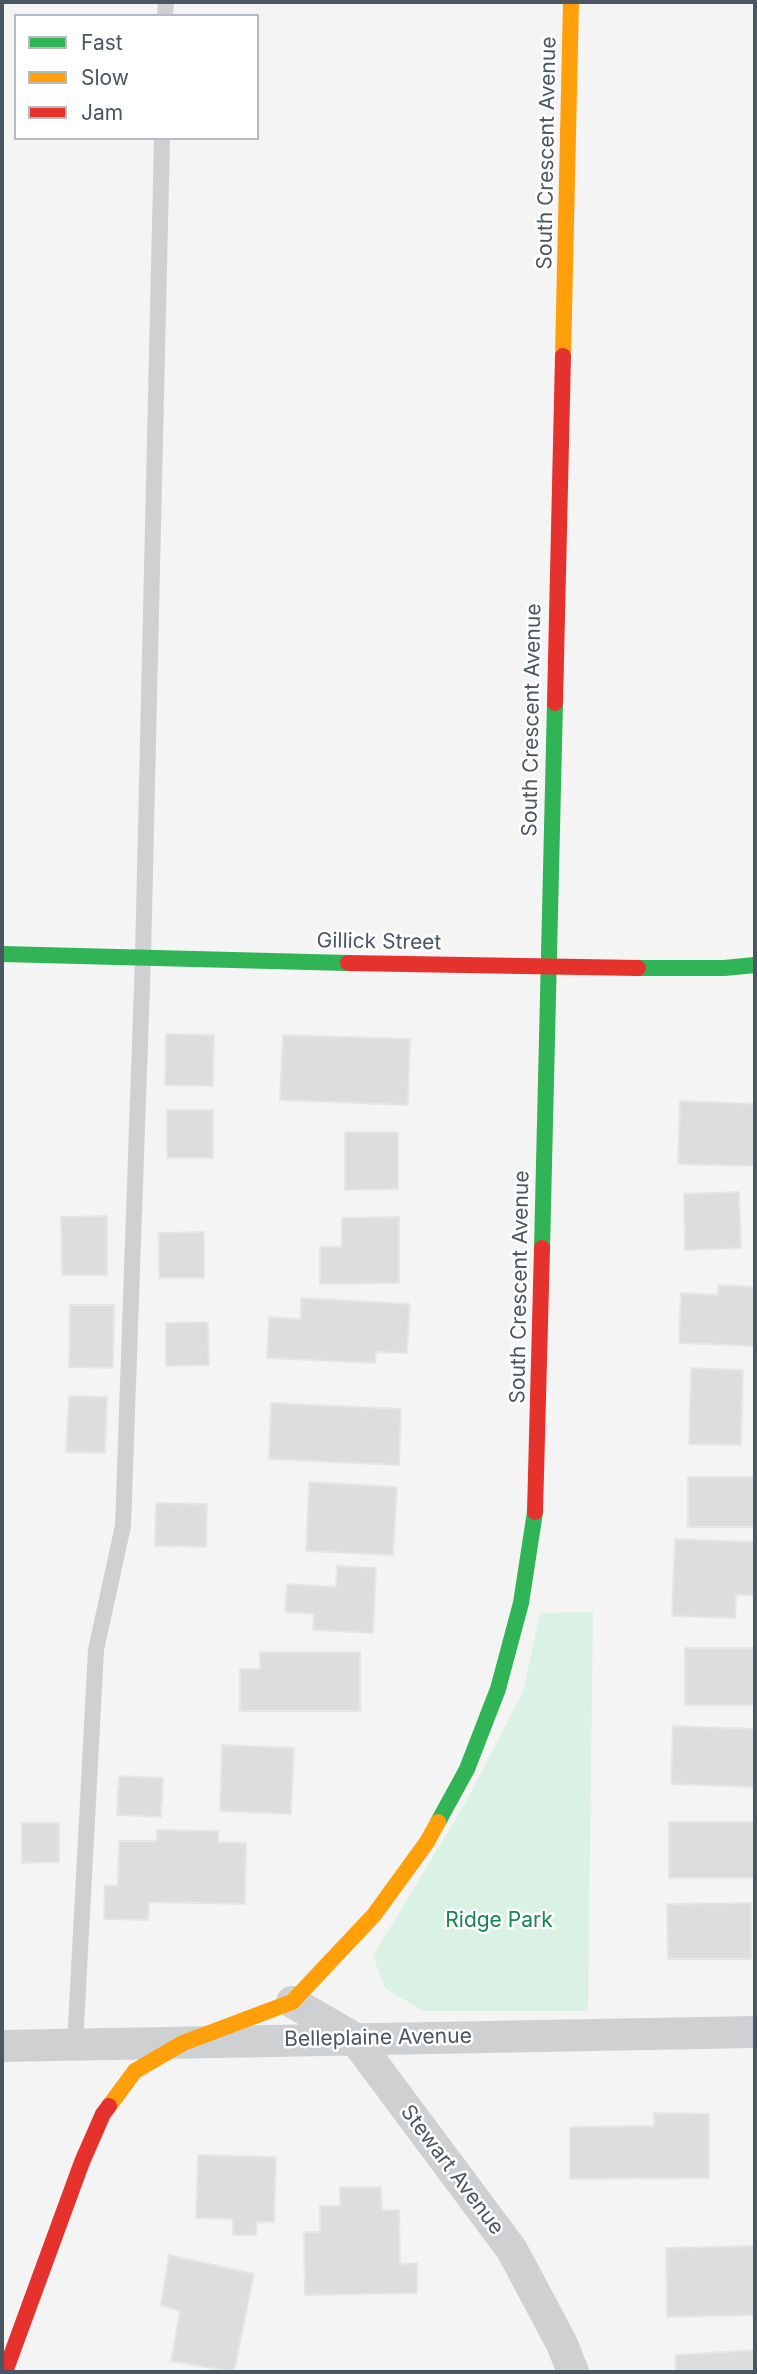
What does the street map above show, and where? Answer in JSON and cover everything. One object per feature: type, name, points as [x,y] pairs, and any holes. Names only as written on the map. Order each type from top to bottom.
[{"type":"street","name":"South Crescent Avenue","points":[[5,2372],[82,2162],[103,2114],[135,2071],[183,2043],[292,2002],[374,1915],[427,1842],[467,1769],[498,1689],[521,1603],[536,1507],[571,2]]},
{"type":"street","name":"Gillick Street","points":[[2,954],[547,968],[724,968],[755,965]]},
{"type":"street","name":"Stewart Avenue","points":[[292,2002],[354,2038],[512,2250],[562,2344],[573,2372]]},
{"type":"street","name":"Belleplaine Avenue","points":[[2,2046],[755,2032]]},
{"type":"lane","points":[[75,2045],[96,1650],[123,1526],[143,957],[162,140]]},
{"type":"green space","name":"Ridge Park","points":[[593,1612],[588,2011],[423,2011],[385,1988],[373,1956],[466,1802],[523,1692],[540,1613]]},
{"type":"building","points":[[166,1034],[214,1035],[213,1086],[165,1085]]},
{"type":"building","points":[[283,1035],[410,1039],[408,1105],[280,1100]]},
{"type":"building","points":[[680,1101],[755,1104],[755,1166],[678,1164]]},
{"type":"building","points":[[167,1110],[213,1110],[213,1158],[167,1158]]},
{"type":"building","points":[[345,1132],[398,1132],[398,1189],[345,1190]]},
{"type":"building","points":[[739,1192],[741,1248],[685,1250],[684,1194]]},
{"type":"building","points":[[107,1216],[107,1275],[62,1275],[61,1217]]},
{"type":"building","points":[[399,1217],[399,1283],[320,1284],[320,1247],[342,1247],[342,1218]]},
{"type":"building","points":[[204,1232],[204,1278],[159,1278],[159,1233]]},
{"type":"building","points":[[718,1285],[755,1287],[755,1346],[679,1343],[681,1293],[718,1295]]},
{"type":"building","points":[[301,1298],[410,1304],[407,1353],[376,1352],[375,1363],[267,1358],[269,1317],[301,1319]]},
{"type":"building","points":[[70,1305],[114,1305],[113,1368],[69,1367]]},
{"type":"building","points":[[208,1322],[209,1365],[166,1366],[166,1323]]},
{"type":"building","points":[[691,1368],[743,1370],[741,1445],[689,1444]]},
{"type":"building","points":[[69,1396],[107,1397],[105,1453],[66,1452]]},
{"type":"building","points":[[271,1403],[401,1409],[399,1465],[269,1459]]},
{"type":"building","points":[[688,1477],[755,1477],[755,1527],[688,1527]]},
{"type":"building","points":[[309,1482],[397,1487],[393,1555],[306,1551]]},
{"type":"building","points":[[156,1503],[207,1504],[206,1547],[155,1546]]},
{"type":"building","points":[[675,1539],[755,1542],[755,1595],[736,1595],[735,1618],[672,1616]]},
{"type":"building","points":[[337,1566],[376,1568],[373,1633],[313,1630],[314,1614],[285,1612],[287,1584],[336,1587]]},
{"type":"building","points":[[685,1648],[755,1648],[755,1705],[685,1705]]},
{"type":"building","points":[[260,1652],[360,1652],[360,1711],[240,1711],[240,1669],[260,1669]]},
{"type":"building","points":[[673,1726],[755,1729],[755,1787],[671,1784]]},
{"type":"building","points":[[222,1745],[294,1748],[291,1814],[220,1811]]},
{"type":"building","points":[[119,1776],[163,1778],[161,1817],[117,1815]]},
{"type":"building","points":[[669,1822],[755,1822],[755,1878],[669,1878]]},
{"type":"building","points":[[22,1823],[59,1823],[59,1862],[22,1863]]},
{"type":"building","points":[[157,1830],[218,1831],[218,1842],[246,1843],[245,1904],[149,1902],[148,1920],[104,1919],[105,1885],[118,1886],[119,1841],[157,1841]]},
{"type":"building","points":[[751,1903],[751,1959],[668,1959],[667,1904]]},
{"type":"building","points":[[654,2113],[709,2114],[709,2178],[570,2179],[570,2127],[654,2126]]},
{"type":"building","points":[[198,2155],[276,2157],[274,2222],[257,2222],[256,2235],[233,2235],[233,2219],[196,2218]]},
{"type":"building","points":[[340,2187],[381,2187],[382,2210],[399,2210],[400,2264],[417,2263],[417,2293],[305,2295],[304,2232],[320,2232],[320,2206],[340,2206]]},
{"type":"building","points":[[755,2246],[755,2315],[667,2317],[666,2248]]},
{"type":"building","points":[[169,2255],[254,2274],[234,2372],[171,2361],[180,2311],[161,2305]]},
{"type":"building","points":[[755,2350],[755,2372],[676,2372],[675,2355]]},
{"type":"traffic: fast","points":[[542,1248],[555,703]]},
{"type":"traffic: fast","points":[[2,954],[348,963]]},
{"type":"traffic: fast","points":[[638,968],[724,968],[755,965]]},
{"type":"traffic: fast","points":[[438,1822],[467,1769],[498,1689],[521,1603],[535,1512]]},
{"type":"traffic: slow","points":[[563,356],[571,2]]},
{"type":"traffic: slow","points":[[109,2106],[135,2071],[183,2043],[292,2002],[374,1915],[427,1842],[438,1822]]},
{"type":"traffic: jam","points":[[555,703],[563,356]]},
{"type":"traffic: jam","points":[[348,963],[638,968]]},
{"type":"traffic: jam","points":[[535,1512],[542,1248]]},
{"type":"traffic: jam","points":[[5,2372],[82,2162],[109,2106]]}]
